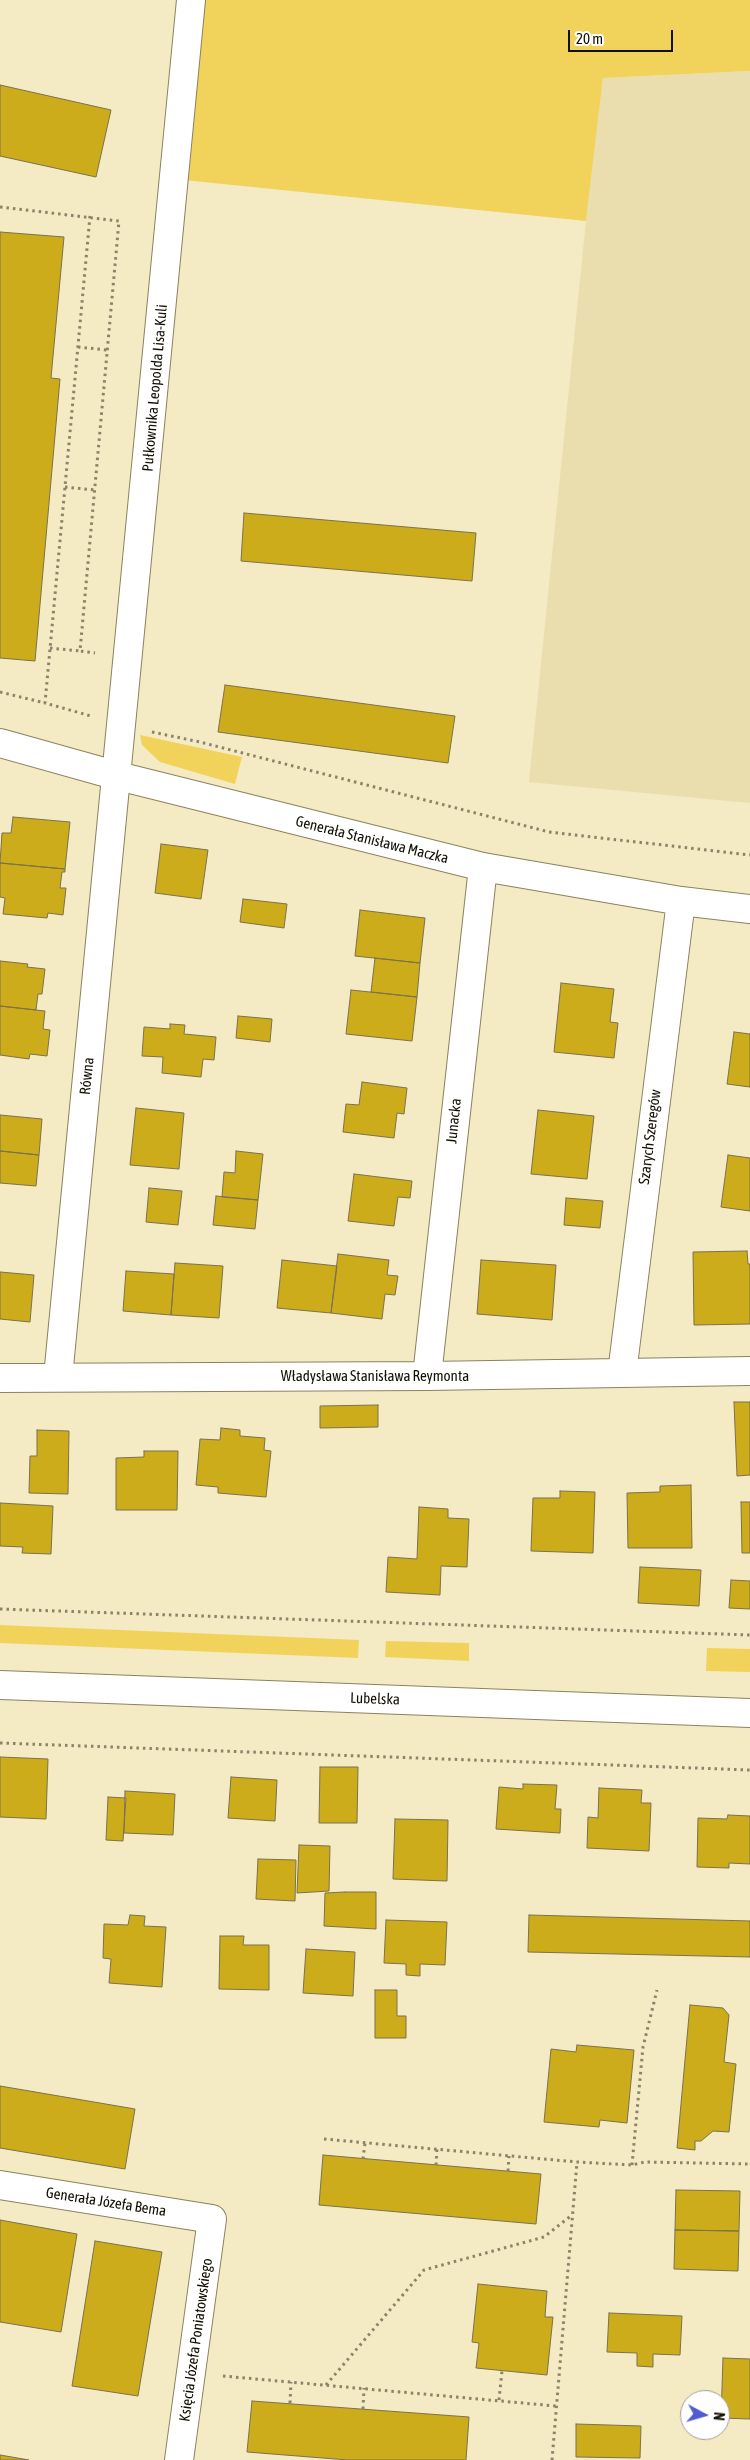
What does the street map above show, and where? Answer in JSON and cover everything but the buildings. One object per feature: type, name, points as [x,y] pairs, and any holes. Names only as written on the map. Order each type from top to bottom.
[{"type":"street","name":"Pułkownika Leopolda Lisa-Kuli","points":[[118,776],[191,0]]},
{"type":"street","name":"Generała Stanisława Maczka","points":[[0,743],[118,776],[483,867],[681,901],[750,909]]},
{"type":"street","name":"Równa","points":[[58,1377],[118,776]]},
{"type":"street","name":"Junacka","points":[[427,1376],[483,867]]},
{"type":"street","name":"Szarych Szeregów","points":[[622,1373],[681,901]]},
{"type":"street","name":"Władysława Stanisława Reymonta","points":[[0,1378],[427,1376],[750,1371]]},
{"type":"street","name":"Lubelska","points":[[0,1685],[750,1713]]},
{"type":"street","name":"Generała Józefa Bema","points":[[0,2185],[212,2219]]},
{"type":"street","name":"Księcia Józefa Poniatowskiego","points":[[179,2460],[212,2219]]},
{"type":"path","points":[[0,207],[90,216],[119,221],[80,651]]},
{"type":"path","points":[[45,703],[90,216]]},
{"type":"path","points":[[78,347],[108,350]]},
{"type":"path","points":[[65,487],[95,490]]},
{"type":"path","points":[[50,648],[129,656]]},
{"type":"path","points":[[0,692],[122,726],[209,744],[549,832],[750,855]]},
{"type":"path","points":[[0,1609],[750,1635]]},
{"type":"path","points":[[0,1743],[750,1770]]},
{"type":"path","points":[[632,2165],[643,2047],[657,1990]]},
{"type":"path","points":[[324,2139],[577,2162],[632,2165],[645,2162],[750,2164]]},
{"type":"path","points":[[363,2158],[365,2143]]},
{"type":"path","points":[[436,2165],[437,2149]]},
{"type":"path","points":[[508,2171],[509,2156]]},
{"type":"path","points":[[552,2460],[577,2162]]},
{"type":"path","points":[[326,2385],[424,2270],[544,2237],[572,2215]]},
{"type":"path","points":[[499,2400],[502,2371]]},
{"type":"path","points":[[192,2373],[556,2406]]},
{"type":"path","points":[[290,2404],[291,2382]]},
{"type":"path","points":[[363,2409],[364,2388]]},
{"type":"shaded area","points":[[191,0],[750,0],[750,71],[603,78],[586,221],[174,179]]},
{"type":"shaded area","points":[[750,71],[750,803],[529,782],[586,221],[603,78]]},
{"type":"shaded area","points":[[140,735],[242,757],[235,784],[160,762],[142,745]]},
{"type":"shaded area","points":[[0,1625],[359,1640],[358,1658],[0,1643]]},
{"type":"shaded area","points":[[386,1641],[469,1643],[469,1661],[385,1657]]},
{"type":"shaded area","points":[[707,1648],[750,1649],[750,1672],[706,1671]]}]
